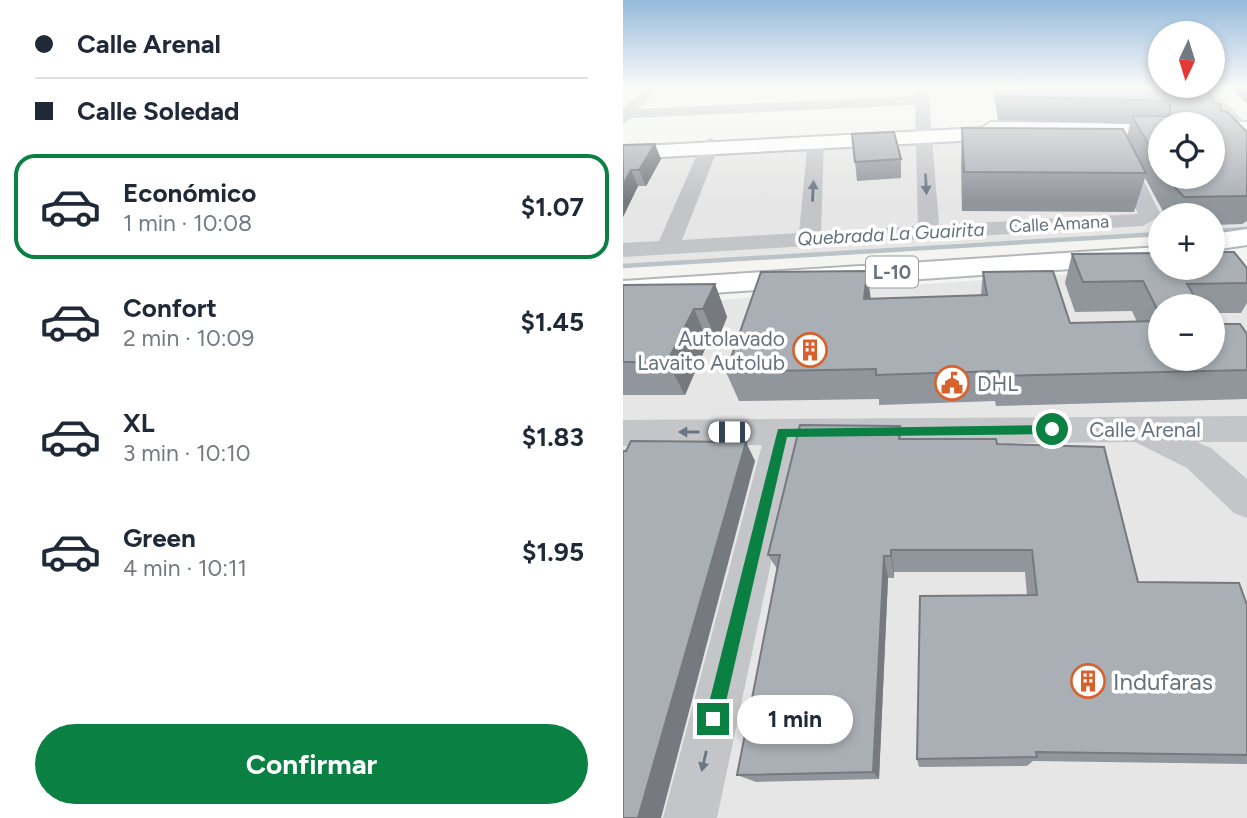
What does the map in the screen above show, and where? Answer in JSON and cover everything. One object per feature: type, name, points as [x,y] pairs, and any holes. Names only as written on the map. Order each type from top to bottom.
[{"type":"main road","points":[[923,135],[990,128],[1148,131]]},
{"type":"main road","points":[[623,151],[989,132],[1148,131]]},
{"type":"main road","points":[[1225,241],[1247,237]]},
{"type":"main road","points":[[1225,245],[1247,248]]},
{"type":"main road","name":"L-10","points":[[623,280],[1148,246]]},
{"type":"main road","points":[[1225,255],[1247,258]]},
{"type":"main road","name":"L-10","points":[[623,290],[1148,256]]},
{"type":"street","points":[[923,125],[929,231]]},
{"type":"street","name":"Calle Amana","points":[[623,250],[1143,220],[1151,215],[1110,133]]},
{"type":"street","points":[[810,240],[816,141]]},
{"type":"street","points":[[667,248],[710,146]]},
{"type":"street","points":[[1127,429],[1178,446],[1199,458],[1247,502]]},
{"type":"street","name":"Calle Arenal","points":[[623,433],[1247,429]]},
{"type":"street","points":[[690,818],[782,432]]},
{"type":"shaded area","points":[[989,138],[1148,174],[1148,189],[1225,189],[1225,170],[1247,157],[1247,230],[1225,232],[1225,203],[1148,203],[1148,235],[960,243],[623,267],[623,157]]},
{"type":"shaded area","points":[[1148,268],[1148,280],[1225,280],[1225,271],[1247,272],[1247,818],[623,818],[623,309],[812,292]]},
{"type":"building","points":[[1137,125],[1148,125],[1148,143]]},
{"type":"building","points":[[1225,125],[1240,125],[1247,132],[1247,196],[1184,197],[1177,189],[1225,189]]},
{"type":"building","points":[[962,128],[1123,129],[1146,173],[964,172]]},
{"type":"building","points":[[894,132],[901,159],[855,162],[852,134]]},
{"type":"building","points":[[655,144],[639,170],[631,170],[623,185],[623,145]]},
{"type":"building","points":[[1225,252],[1234,252],[1247,268],[1247,283],[1187,284],[1193,294],[1150,294],[1143,281],[1083,282],[1072,254],[1148,253],[1148,280],[1225,280]]},
{"type":"building","points":[[867,271],[864,299],[987,295],[983,272],[1053,271],[1070,323],[1148,321],[1148,371],[1206,371],[1000,376],[999,371],[876,375],[876,369],[726,372],[761,272]]},
{"type":"building","points":[[715,284],[703,309],[694,309],[667,362],[623,362],[623,285]]},
{"type":"building","points":[[1225,324],[1240,324],[1247,334],[1247,370],[1225,371]]},
{"type":"building","points":[[800,425],[900,426],[899,439],[996,439],[997,444],[1104,447],[1138,582],[1239,583],[1247,605],[1247,755],[1036,752],[1037,757],[917,759],[920,596],[1037,595],[1032,550],[891,550],[891,556],[884,556],[873,772],[737,775],[780,555],[768,555]]},
{"type":"building","points":[[631,441],[746,442],[638,818],[623,818],[623,451],[626,451]]},
{"type":"waterway","name":"Quebrada La Guairita","points":[[1225,230],[1247,229]]},
{"type":"waterway","name":"Quebrada La Guairita","points":[[623,266],[1148,235]]},
{"type":"place","name":"Autolavado Lavaito Autolub","points":[[810,350]]},
{"type":"place","name":"DHL","points":[[952,383]]},
{"type":"place","name":"Indufaras","points":[[1088,681]]},
{"type":"route","points":[[713,719],[782,432],[1052,429]]}]
